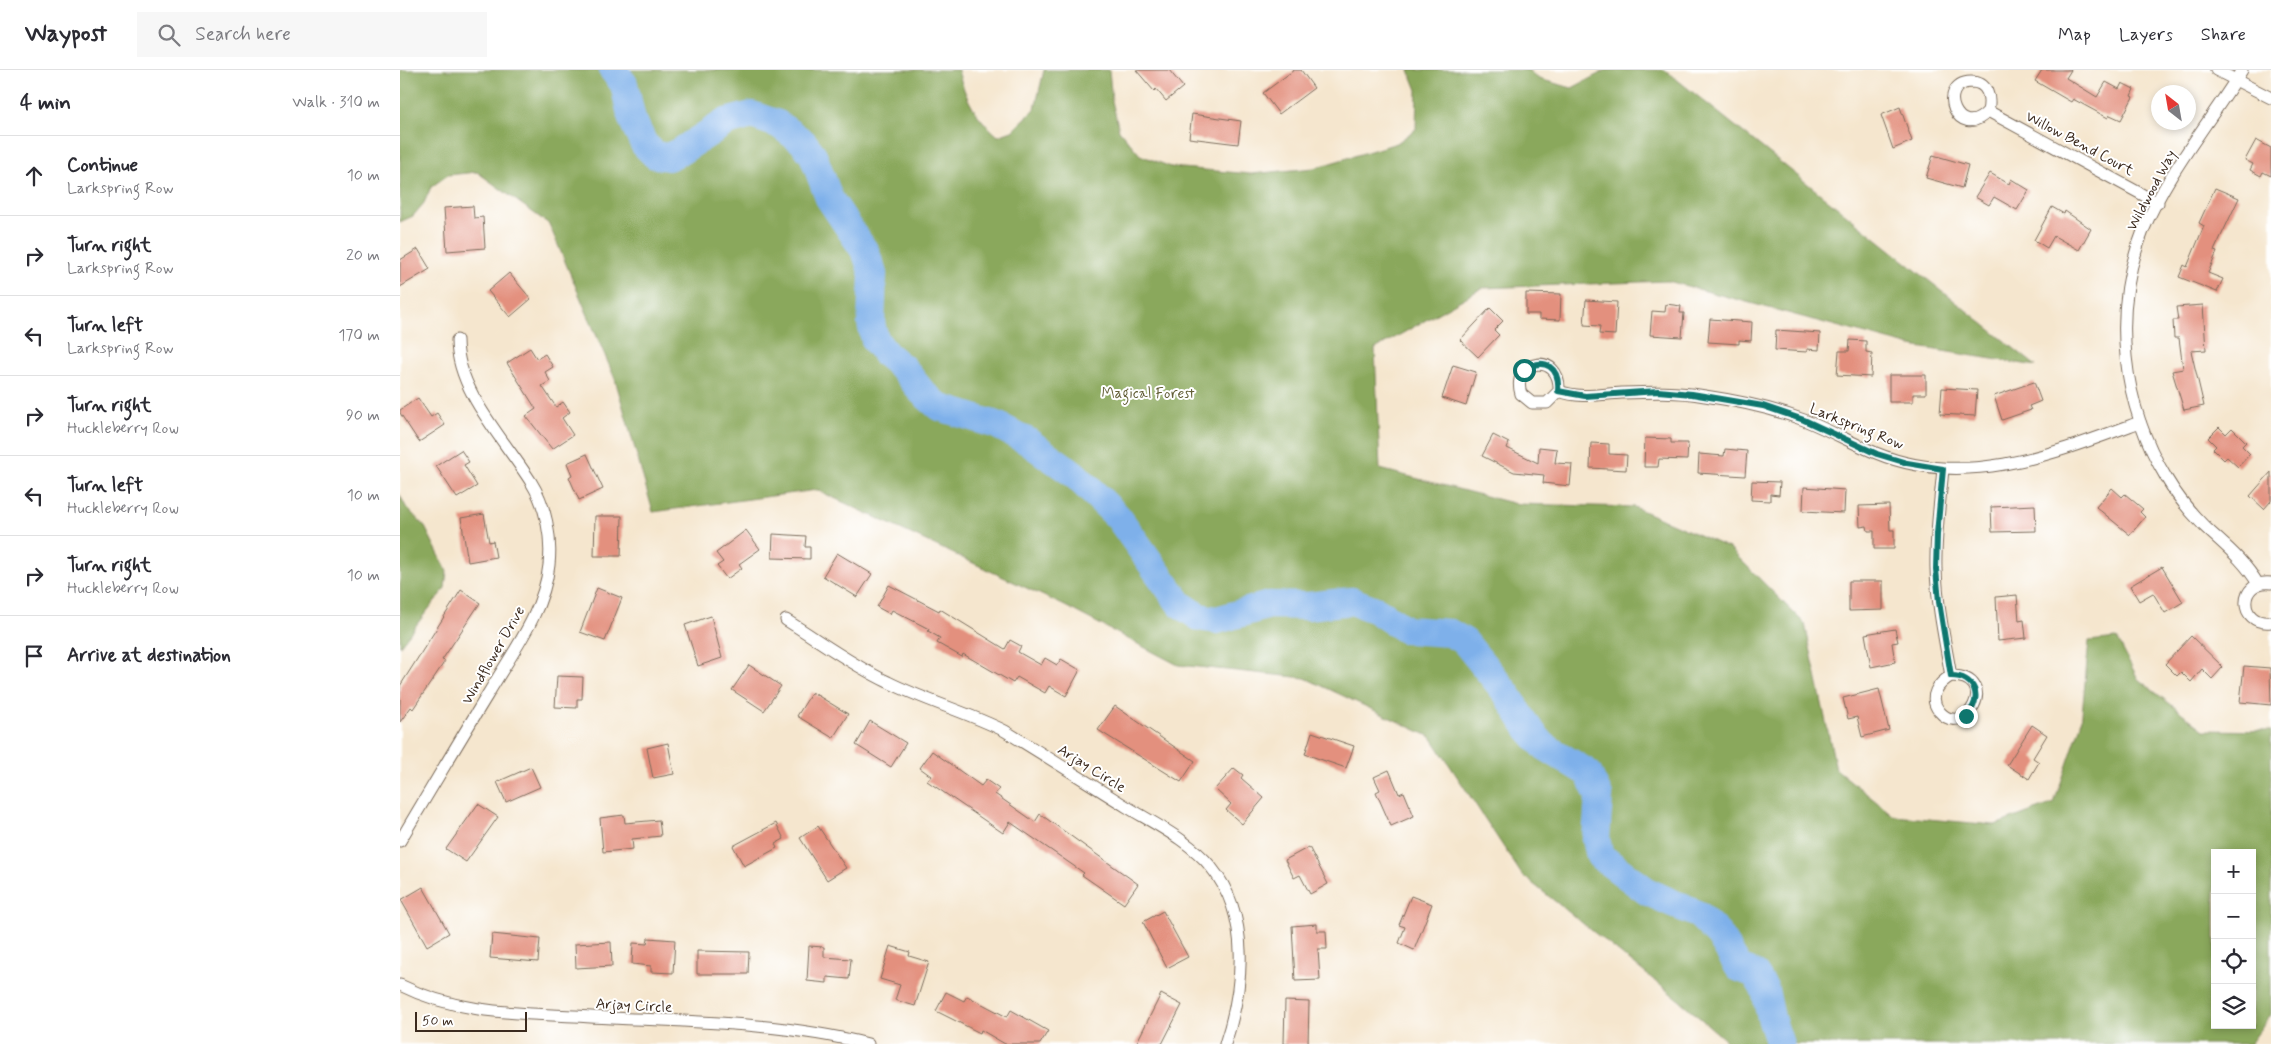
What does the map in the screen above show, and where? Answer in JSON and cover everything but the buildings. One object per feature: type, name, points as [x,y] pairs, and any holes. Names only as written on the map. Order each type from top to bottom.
[{"type":"street","points":[[2216,70],[2239,75],[2271,98]]},
{"type":"street","name":"Wildwood Way","points":[[2239,75],[2173,175],[2144,230],[2135,257],[2124,315],[2128,378],[2140,422],[2156,458],[2186,506],[2240,559],[2258,584]]},
{"type":"street","name":"Willow Bend Court","points":[[1988,111],[2158,203]]},
{"type":"street","name":"Windflower Drive","points":[[400,841],[535,616],[549,566],[550,540],[545,512],[535,488],[472,395],[457,356],[457,340]]},
{"type":"street","name":"Larkspring Row","points":[[1558,391],[1585,396],[1658,391],[1692,394],[1763,406],[1804,420],[1877,454],[1907,463],[1943,469],[1989,467],[2022,462],[2140,422]]},
{"type":"street","points":[[1943,469],[1936,569],[1939,602],[1951,676]]},
{"type":"street","points":[[2271,583],[2258,584],[2248,593],[2246,606],[2252,618],[2258,621],[2271,622]]},
{"type":"street","name":"Arjay Circle","points":[[786,620],[887,682],[970,714],[1005,731],[1176,838],[1210,866],[1230,899],[1241,940],[1233,1020],[1226,1044]]},
{"type":"street","name":"Arjay Circle","points":[[400,985],[416,993],[470,1009],[764,1027],[842,1037],[868,1044]]},
{"type":"green space","name":"Magical Forest","points":[[400,70],[958,70],[964,90],[972,106],[983,121],[998,136],[1012,131],[1035,109],[1044,70],[1109,70],[1112,101],[1119,130],[1140,155],[1171,167],[1251,174],[1314,168],[1397,143],[1416,129],[1417,90],[1409,70],[1528,70],[1539,79],[1572,88],[1606,70],[1665,70],[2036,366],[1911,346],[1668,281],[1482,288],[1375,349],[1380,469],[1516,504],[1634,507],[1729,548],[1805,624],[1836,769],[1894,816],[1995,825],[2054,803],[2081,724],[2089,641],[2117,638],[2138,679],[2204,730],[2271,731],[2271,1015],[2250,1044],[1730,1044],[1679,1000],[1522,875],[1431,737],[1305,678],[1178,665],[1065,606],[817,490],[653,512],[615,379],[549,224],[477,172],[448,175],[431,187],[424,203],[413,216],[400,222]]},
{"type":"green space","points":[[400,495],[406,507],[425,527],[447,571],[445,588],[400,646]]},
{"type":"waterway","points":[[613,70],[624,84],[632,119],[644,144],[655,155],[668,157],[681,151],[726,122],[752,115],[778,124],[803,142],[813,155],[829,198],[866,253],[873,274],[871,323],[875,340],[886,354],[903,368],[922,392],[939,407],[997,425],[1027,441],[1074,474],[1118,517],[1180,604],[1199,617],[1217,620],[1269,605],[1308,606],[1352,601],[1376,610],[1406,630],[1450,633],[1465,642],[1507,694],[1529,729],[1544,746],[1588,773],[1599,796],[1596,839],[1600,856],[1648,892],[1699,915],[1719,935],[1739,968],[1755,974],[1765,990],[1771,1018],[1780,1044]]},
{"type":"route","points":[[1524,370],[1532,365],[1541,364],[1549,366],[1556,372],[1559,380],[1558,391],[1569,395],[1585,396],[1658,391],[1692,394],[1763,406],[1804,420],[1849,439],[1877,454],[1907,463],[1943,469],[1937,534],[1936,569],[1939,602],[1951,676],[1960,676],[1971,682],[1975,689],[1977,698],[1974,709],[1966,716]]}]
